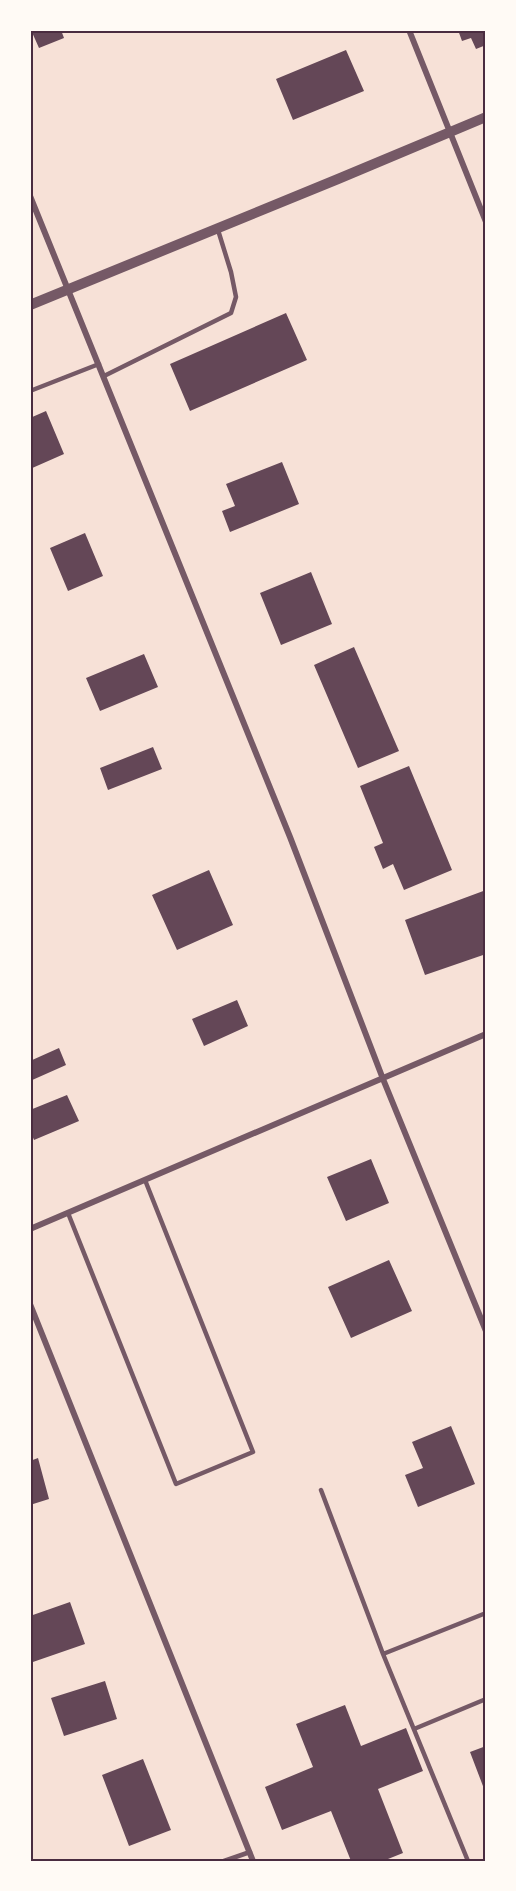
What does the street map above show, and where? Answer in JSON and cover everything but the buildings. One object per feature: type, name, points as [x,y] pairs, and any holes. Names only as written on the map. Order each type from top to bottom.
[{"type":"street","points":[[409,30],[486,222]]},
{"type":"street","points":[[30,305],[486,117]]},
{"type":"street","points":[[30,196],[291,837],[382,1078],[486,1331]]},
{"type":"street","points":[[30,1229],[486,1034]]},
{"type":"street","points":[[30,1304],[253,1861]]},
{"type":"lane","points":[[104,376],[231,313],[236,297],[218,228]]},
{"type":"lane","points":[[30,391],[99,364]]},
{"type":"lane","points":[[68,1213],[176,1484],[254,1452],[145,1180]]},
{"type":"lane","points":[[321,1490],[383,1654],[468,1861]]},
{"type":"lane","points":[[383,1654],[486,1612]]},
{"type":"lane","points":[[414,1729],[486,1699]]},
{"type":"lane","points":[[224,1861],[250,1852]]}]
